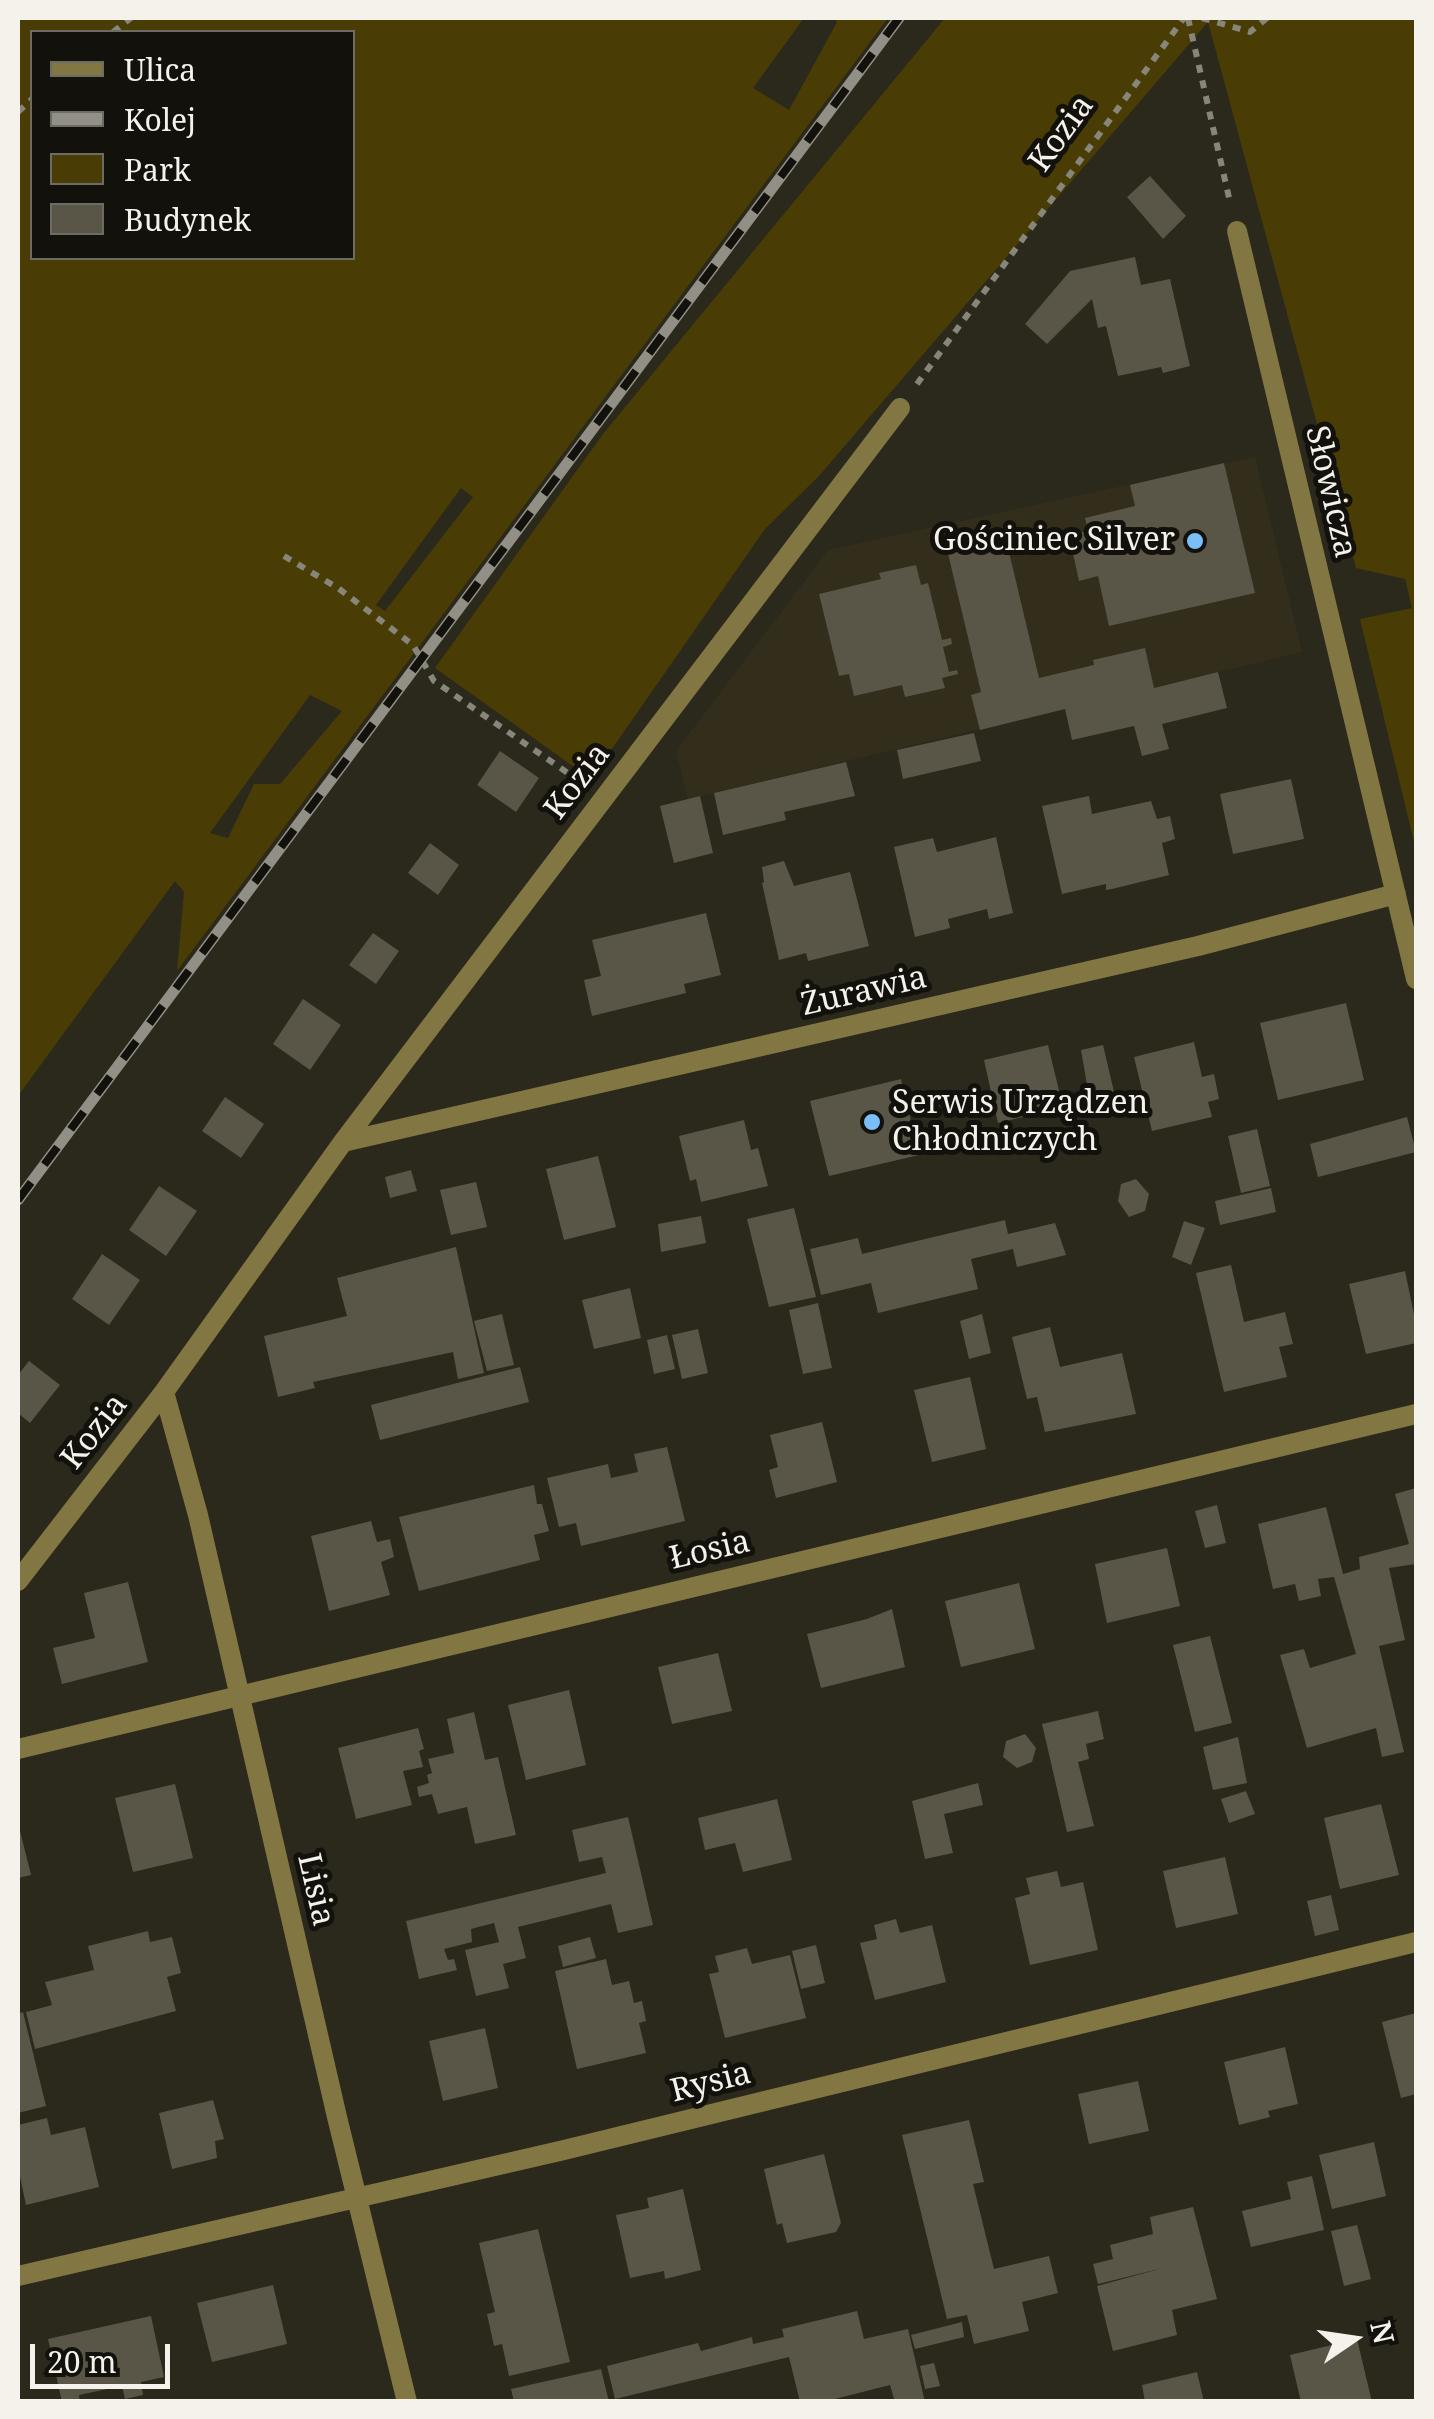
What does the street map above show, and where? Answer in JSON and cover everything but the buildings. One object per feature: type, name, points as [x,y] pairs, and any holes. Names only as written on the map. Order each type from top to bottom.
[{"type":"street","name":"Słowicza","points":[[1237,231],[1416,980]]},
{"type":"street","name":"Kozia","points":[[18,1581],[164,1392],[342,1142],[900,408]]},
{"type":"street","name":"Żurawia","points":[[342,1142],[1198,946],[1396,894]]},
{"type":"street","name":"Lisia","points":[[164,1392],[198,1515],[408,2402]]},
{"type":"street","name":"Łosia","points":[[18,1749],[1416,1414]]},
{"type":"street","name":"Rysia","points":[[18,2276],[359,2198],[1416,1942]]},
{"type":"path","points":[[1186,18],[1237,231]]},
{"type":"path","name":"Kozia","points":[[900,408],[1186,18]]},
{"type":"path","points":[[1202,18],[1250,32],[1267,18]]},
{"type":"path","points":[[284,556],[338,588],[413,646],[434,680],[604,798]]},
{"type":"shaded area","points":[[1255,457],[1302,652],[688,799],[676,751],[828,550]]},
{"type":"green space","points":[[18,18],[804,18],[753,88],[789,110],[837,22],[834,18],[888,18],[177,971],[184,892],[175,881],[18,1096]],"holes":[[[461,488],[473,497],[385,611],[376,605]],[[310,695],[342,711],[280,784],[254,784],[228,838],[210,833]]]},
{"type":"green space","points":[[945,18],[1416,18],[1416,850],[1360,619],[1412,608],[1405,579],[1356,568],[1208,22],[819,476],[765,529],[591,779],[435,668],[603,434]]},
{"type":"railway","points":[[18,1200],[899,18]]},
{"type":"place","name":"Gościniec Silver","points":[[1195,541]]},
{"type":"place","name":"Serwis Urządzen Chłodniczych","points":[[872,1122]]}]
